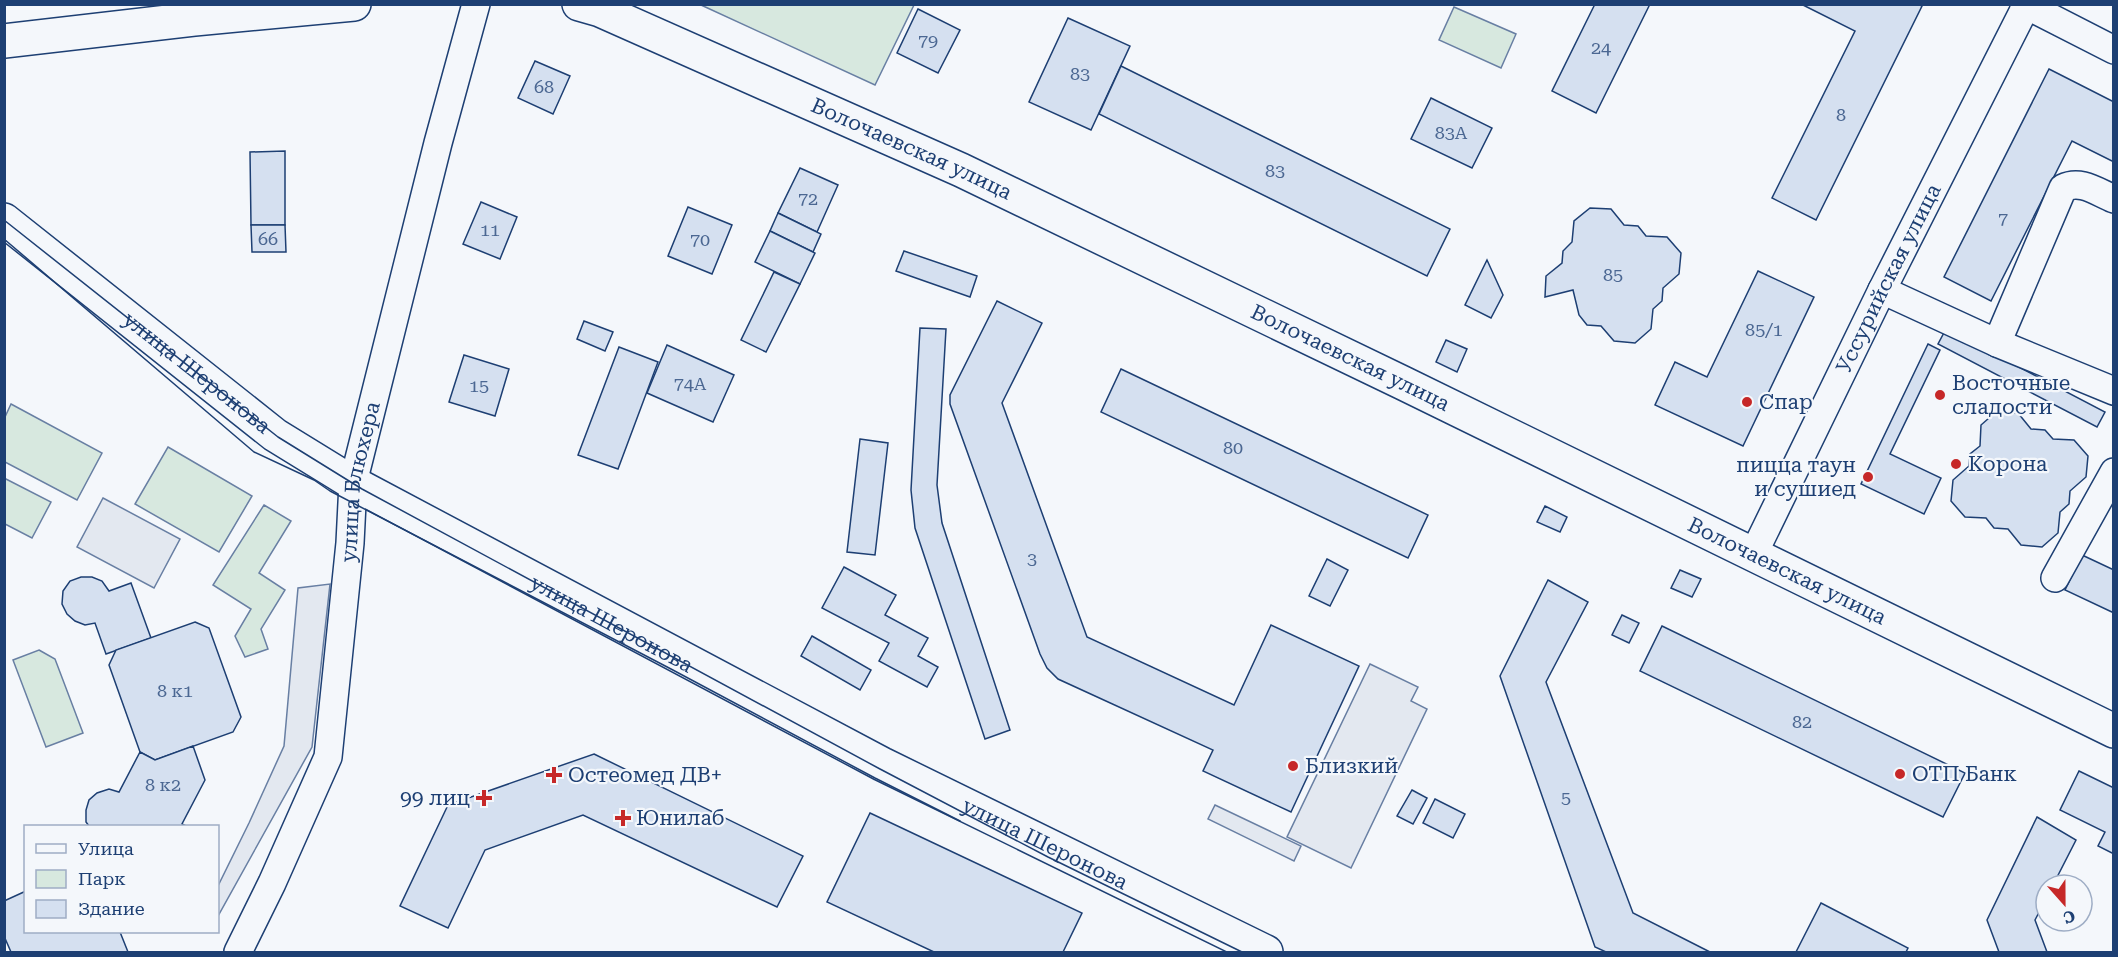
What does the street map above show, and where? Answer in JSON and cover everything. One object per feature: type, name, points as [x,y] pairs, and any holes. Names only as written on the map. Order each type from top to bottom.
[{"type":"main road","points":[[4,41],[194,19],[354,4]]},
{"type":"main road","name":"Волочаевская улица","points":[[579,4],[600,10],[961,170],[1403,383],[2114,731]]},
{"type":"main road","name":"улица Шеронова","points":[[4,220],[275,435],[353,483],[882,765],[1266,952]]},
{"type":"street","name":"улица Блюхера","points":[[238,952],[272,883],[328,757],[350,543],[353,483],[438,142],[476,4]]},
{"type":"street","name":"Уссурийская улица","points":[[1753,555],[1882,290],[2026,5]]},
{"type":"street","points":[[2026,5],[2114,50]]},
{"type":"street","points":[[1997,343],[2063,188],[2071,184],[2080,184],[2114,200]]},
{"type":"street","points":[[1882,290],[1997,343],[2114,391]]},
{"type":"street","points":[[2055,578],[2114,472]]},
{"type":"green space","points":[[701,5],[914,5],[875,85]]},
{"type":"green space","points":[[1454,7],[1516,34],[1501,68],[1439,40]]},
{"type":"green space","points":[[11,404],[102,453],[77,500],[5,462],[5,417]]},
{"type":"green space","points":[[168,447],[252,496],[219,552],[135,504]]},
{"type":"green space","points":[[4,478],[51,502],[32,538],[5,524]]},
{"type":"green space","points":[[264,505],[291,521],[259,573],[285,590],[261,629],[268,649],[245,657],[235,636],[251,609],[213,585]]},
{"type":"green space","points":[[39,650],[55,659],[83,733],[46,747],[13,660]]},
{"type":"shaded area","points":[[103,498],[180,539],[154,588],[77,547]]},
{"type":"shaded area","points":[[330,584],[312,747],[219,914],[219,884],[284,746],[298,588]]},
{"type":"shaded area","points":[[1370,664],[1418,687],[1411,701],[1427,709],[1351,868],[1287,837]]},
{"type":"shaded area","points":[[1215,805],[1301,846],[1294,861],[1208,819]]},
{"type":"building","points":[[1595,4],[1650,4],[1596,113],[1552,91]]},
{"type":"building","points":[[1801,4],[1918,4],[1922,6],[1816,220],[1772,198],[1855,31]]},
{"type":"building","points":[[918,9],[960,30],[938,73],[897,53]]},
{"type":"building","points":[[1068,18],[1130,46],[1091,130],[1029,102]]},
{"type":"building","points":[[535,61],[570,76],[553,114],[518,98]]},
{"type":"building","points":[[1121,66],[1450,229],[1427,276],[1099,114]]},
{"type":"building","points":[[2049,69],[2114,102],[2114,162],[2072,141],[1991,301],[1944,277]]},
{"type":"building","points":[[1431,98],[1492,128],[1472,168],[1411,139]]},
{"type":"building","points":[[285,151],[285,225],[251,225],[250,152]]},
{"type":"building","points":[[800,168],[838,185],[817,232],[778,213]]},
{"type":"building","points":[[481,202],[517,217],[500,259],[463,244]]},
{"type":"building","points":[[688,207],[732,225],[712,274],[668,256]]},
{"type":"building","points":[[1590,208],[1611,209],[1624,225],[1638,226],[1646,236],[1667,237],[1681,253],[1679,274],[1663,288],[1662,301],[1653,309],[1651,329],[1635,343],[1614,341],[1601,326],[1587,325],[1579,315],[1573,290],[1545,297],[1546,276],[1562,263],[1563,251],[1572,242],[1574,221]]},
{"type":"building","points":[[778,213],[821,234],[813,252],[770,231]]},
{"type":"building","points":[[251,225],[285,225],[286,252],[252,252]]},
{"type":"building","points":[[770,231],[815,253],[800,284],[755,262]]},
{"type":"building","points":[[904,251],[977,276],[970,297],[896,271]]},
{"type":"building","points":[[1487,260],[1503,295],[1491,318],[1465,305]]},
{"type":"building","points":[[1758,271],[1814,297],[1743,446],[1655,405],[1675,362],[1707,377]]},
{"type":"building","points":[[774,272],[800,284],[766,352],[741,340]]},
{"type":"building","points":[[997,301],[1042,323],[1002,403],[1087,637],[1234,705],[1271,625],[1359,666],[1291,812],[1203,771],[1213,750],[1058,679],[1047,668],[950,404],[950,395]]},
{"type":"building","points":[[584,321],[613,332],[605,351],[577,339]]},
{"type":"building","points":[[920,328],[946,329],[937,485],[942,523],[1010,730],[985,739],[915,528],[911,490]]},
{"type":"building","points":[[1946,329],[2105,412],[2097,427],[1938,344]]},
{"type":"building","points":[[1446,340],[1467,349],[1457,372],[1436,362]]},
{"type":"building","points":[[1928,344],[1940,350],[1890,454],[1941,478],[1924,514],[1861,484]]},
{"type":"building","points":[[667,345],[734,375],[713,422],[647,393]]},
{"type":"building","points":[[619,347],[658,362],[618,469],[578,455]]},
{"type":"building","points":[[464,355],[509,369],[495,416],[449,402]]},
{"type":"building","points":[[1121,369],[1428,515],[1408,558],[1101,412]]},
{"type":"building","points":[[1997,411],[2018,413],[2031,429],[2045,430],[2053,439],[2074,440],[2088,456],[2086,477],[2070,491],[2069,504],[2060,512],[2058,533],[2042,547],[2021,545],[2008,529],[1994,528],[1986,518],[1965,517],[1951,501],[1953,480],[1969,466],[1970,454],[1980,446],[1981,425]]},
{"type":"building","points":[[860,439],[888,443],[875,555],[847,552]]},
{"type":"building","points":[[1545,506],[1567,517],[1560,532],[1537,522]]},
{"type":"building","points":[[2082,555],[2114,570],[2114,613],[2065,590]]},
{"type":"building","points":[[1327,559],[1348,570],[1330,606],[1309,596]]},
{"type":"building","points":[[844,567],[896,595],[885,615],[928,638],[918,656],[938,667],[927,687],[879,661],[889,643],[822,608]]},
{"type":"building","points":[[1680,570],[1701,579],[1692,597],[1671,588]]},
{"type":"building","points":[[81,577],[92,577],[102,581],[109,591],[131,583],[151,638],[106,654],[95,623],[85,625],[75,621],[67,614],[62,604],[63,591],[70,581]]},
{"type":"building","points":[[1548,580],[1588,602],[1546,682],[1633,913],[1710,952],[1606,952],[1595,947],[1500,676]]},
{"type":"building","points":[[1622,615],[1639,623],[1629,643],[1612,635]]},
{"type":"building","points":[[195,622],[209,628],[241,717],[233,732],[155,760],[140,752],[109,665],[116,650]]},
{"type":"building","points":[[1662,626],[1965,773],[1943,817],[1640,671]]},
{"type":"building","points":[[812,636],[871,670],[860,690],[801,656]]},
{"type":"building","points":[[193,746],[205,780],[182,824],[184,825],[88,825],[86,810],[89,800],[97,793],[109,789],[119,792],[140,752],[155,760]]},
{"type":"building","points":[[594,754],[803,856],[777,907],[583,815],[485,850],[448,928],[400,906],[448,805]]},
{"type":"building","points":[[2079,771],[2114,788],[2114,854],[2098,846],[2105,832],[2060,810]]},
{"type":"building","points":[[1412,790],[1427,798],[1413,824],[1397,816]]},
{"type":"building","points":[[1435,799],[1465,814],[1453,838],[1423,823]]},
{"type":"building","points":[[870,813],[1082,913],[1063,952],[934,952],[827,902]]},
{"type":"building","points":[[2037,817],[2076,840],[2059,873],[2034,873],[2034,933],[2040,933],[2047,952],[1999,952],[1987,920]]},
{"type":"building","points":[[24,892],[24,933],[120,933],[128,952],[11,952],[4,936],[4,901]]},
{"type":"building","points":[[1821,903],[1908,948],[1906,952],[1796,952]]},
{"type":"tram line","points":[[4,220],[278,437],[362,489],[880,769],[1048,857],[1242,952]]},
{"type":"tram line","points":[[4,239],[254,452],[314,480],[330,491],[960,821]]},
{"type":"place","name":"Восточные сладости","points":[[1940,395]]},
{"type":"place","name":"Спар","points":[[1747,402]]},
{"type":"place","name":"Корона","points":[[1956,464]]},
{"type":"place","name":"пицца таун и сушиед","points":[[1868,477]]},
{"type":"place","name":"Близкий","points":[[1293,766]]},
{"type":"place","name":"ОТП Банк","points":[[1900,774]]},
{"type":"place","name":"Остеомед ДВ+","points":[[554,775]]},
{"type":"place","name":"99 лиц","points":[[484,798]]},
{"type":"place","name":"Юнилаб","points":[[623,818]]}]
